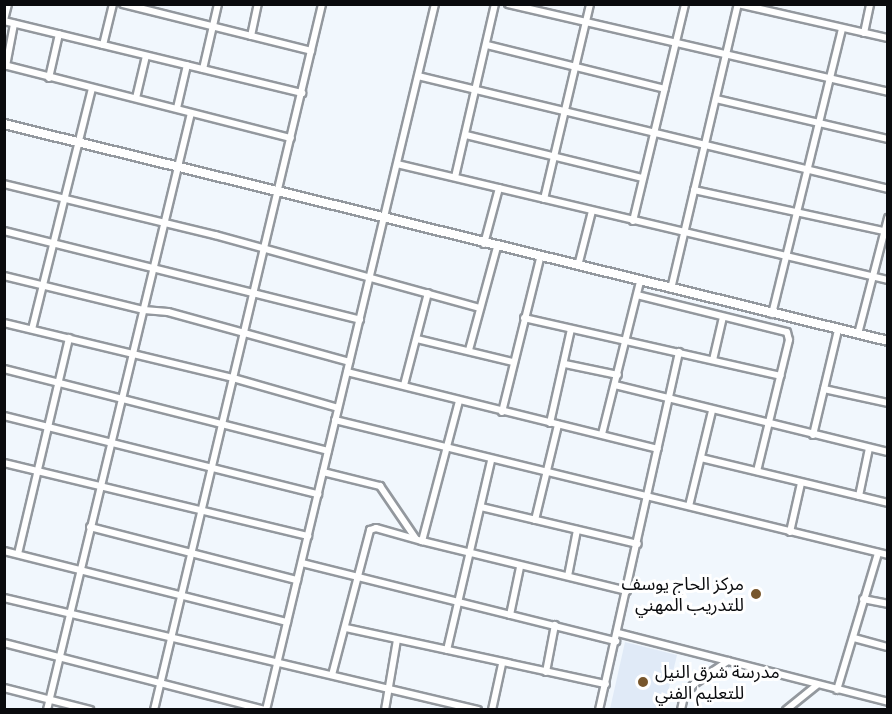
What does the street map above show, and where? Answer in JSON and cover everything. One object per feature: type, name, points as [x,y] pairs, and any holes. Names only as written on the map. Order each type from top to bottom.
[{"type":"street","points":[[9,4],[4,21],[302,93]]},
{"type":"street","points":[[103,45],[113,4]]},
{"type":"street","points":[[123,4],[311,51]]},
{"type":"street","points":[[203,69],[218,4]]},
{"type":"street","points":[[251,36],[258,4]]},
{"type":"street","points":[[4,643],[161,681],[266,710],[435,4]]},
{"type":"street","points":[[455,177],[495,4]]},
{"type":"street","points":[[508,4],[585,24],[888,92]]},
{"type":"street","points":[[544,199],[567,113],[590,4]]},
{"type":"street","points":[[633,221],[685,4]]},
{"type":"street","points":[[671,289],[738,4],[888,38]]},
{"type":"street","points":[[864,33],[870,4]]},
{"type":"street","points":[[154,710],[252,291],[302,93],[319,5]]},
{"type":"street","points":[[14,24],[5,66],[291,138]]},
{"type":"street","points":[[772,314],[842,28]]},
{"type":"street","points":[[49,78],[59,34]]},
{"type":"street","points":[[487,45],[665,89]]},
{"type":"street","points":[[136,98],[146,56]]},
{"type":"street","points":[[177,108],[187,65]]},
{"type":"street","points":[[418,76],[888,189]]},
{"type":"street","points":[[32,329],[92,88]]},
{"type":"street","points":[[716,99],[888,139]]},
{"type":"street","points":[[47,710],[191,113]]},
{"type":"street","points":[[4,124],[278,190],[540,258],[888,341]]},
{"type":"street","points":[[466,135],[643,178]]},
{"type":"street","points":[[397,164],[888,280]]},
{"type":"street","points":[[4,184],[263,248],[480,308]]},
{"type":"street","points":[[484,244],[499,189]]},
{"type":"street","points":[[694,190],[886,232]]},
{"type":"street","points":[[578,266],[592,211]]},
{"type":"street","points":[[858,334],[888,218]]},
{"type":"street","points":[[4,231],[252,291],[360,320]]},
{"type":"street","points":[[469,350],[498,247]]},
{"type":"street","points":[[502,412],[540,258]]},
{"type":"street","points":[[4,276],[144,310],[168,312],[350,362]]},
{"type":"street","points":[[602,434],[640,282]]},
{"type":"street","points":[[404,385],[428,293]]},
{"type":"street","points":[[637,295],[787,332],[781,376],[757,471]]},
{"type":"street","points":[[713,360],[723,317]]},
{"type":"street","points":[[524,318],[626,339],[781,376]]},
{"type":"street","points":[[4,323],[233,378],[338,408]]},
{"type":"street","points":[[550,423],[571,328]]},
{"type":"street","points":[[813,435],[838,330]]},
{"type":"street","points":[[18,554],[69,339]]},
{"type":"street","points":[[417,339],[513,362]]},
{"type":"street","points":[[599,710],[679,352]]},
{"type":"street","points":[[564,363],[618,375]]},
{"type":"street","points":[[4,369],[123,397],[328,451]]},
{"type":"street","points":[[347,372],[658,449]]},
{"type":"street","points":[[615,385],[712,411],[888,452]]},
{"type":"street","points":[[825,389],[888,403]]},
{"type":"street","points":[[419,540],[448,451],[459,401]]},
{"type":"street","points":[[689,506],[712,411]]},
{"type":"street","points":[[4,416],[211,465],[318,494]]},
{"type":"street","points":[[335,420],[448,451],[648,496],[888,555]]},
{"type":"street","points":[[535,520],[558,425]]},
{"type":"street","points":[[859,496],[869,448]]},
{"type":"street","points":[[701,458],[888,503]]},
{"type":"street","points":[[447,651],[491,461]]},
{"type":"street","points":[[4,463],[39,469],[308,536]]},
{"type":"street","points":[[323,472],[380,486],[419,540]]},
{"type":"street","points":[[790,532],[801,483]]},
{"type":"street","points":[[481,507],[638,543]]},
{"type":"street","points":[[90,527],[297,580]]},
{"type":"street","points":[[332,675],[373,528],[469,555],[627,591]]},
{"type":"street","points":[[568,576],[577,530]]},
{"type":"street","points":[[4,551],[287,622]]},
{"type":"street","points":[[837,690],[878,552]]},
{"type":"street","points":[[302,563],[616,641]]},
{"type":"street","points":[[510,615],[520,567]]},
{"type":"street","points":[[4,598],[478,710]]},
{"type":"street","points":[[863,599],[888,604]]},
{"type":"street","points":[[546,672],[555,626]]},
{"type":"street","points":[[346,628],[502,664],[606,684]]},
{"type":"street","points":[[618,633],[888,702]]},
{"type":"street","points":[[854,638],[888,647]]},
{"type":"street","points":[[385,710],[397,640]]},
{"type":"street","points":[[681,710],[684,696],[694,684],[729,661]]},
{"type":"street","points":[[492,710],[502,664]]},
{"type":"street","points":[[786,710],[817,685]]},
{"type":"street","points":[[4,688],[90,710]]},
{"type":"shaded area","name":"مدرسة شرق النيل للتعليم الفني","points":[[625,642],[677,655],[664,709],[610,709]]},
{"type":"place","name":"مركز الحاج يوسف للتدريب المهني","points":[[756,594]]},
{"type":"place","name":"مدرسة شرق النيل للتعليم الفني","points":[[643,682]]}]
